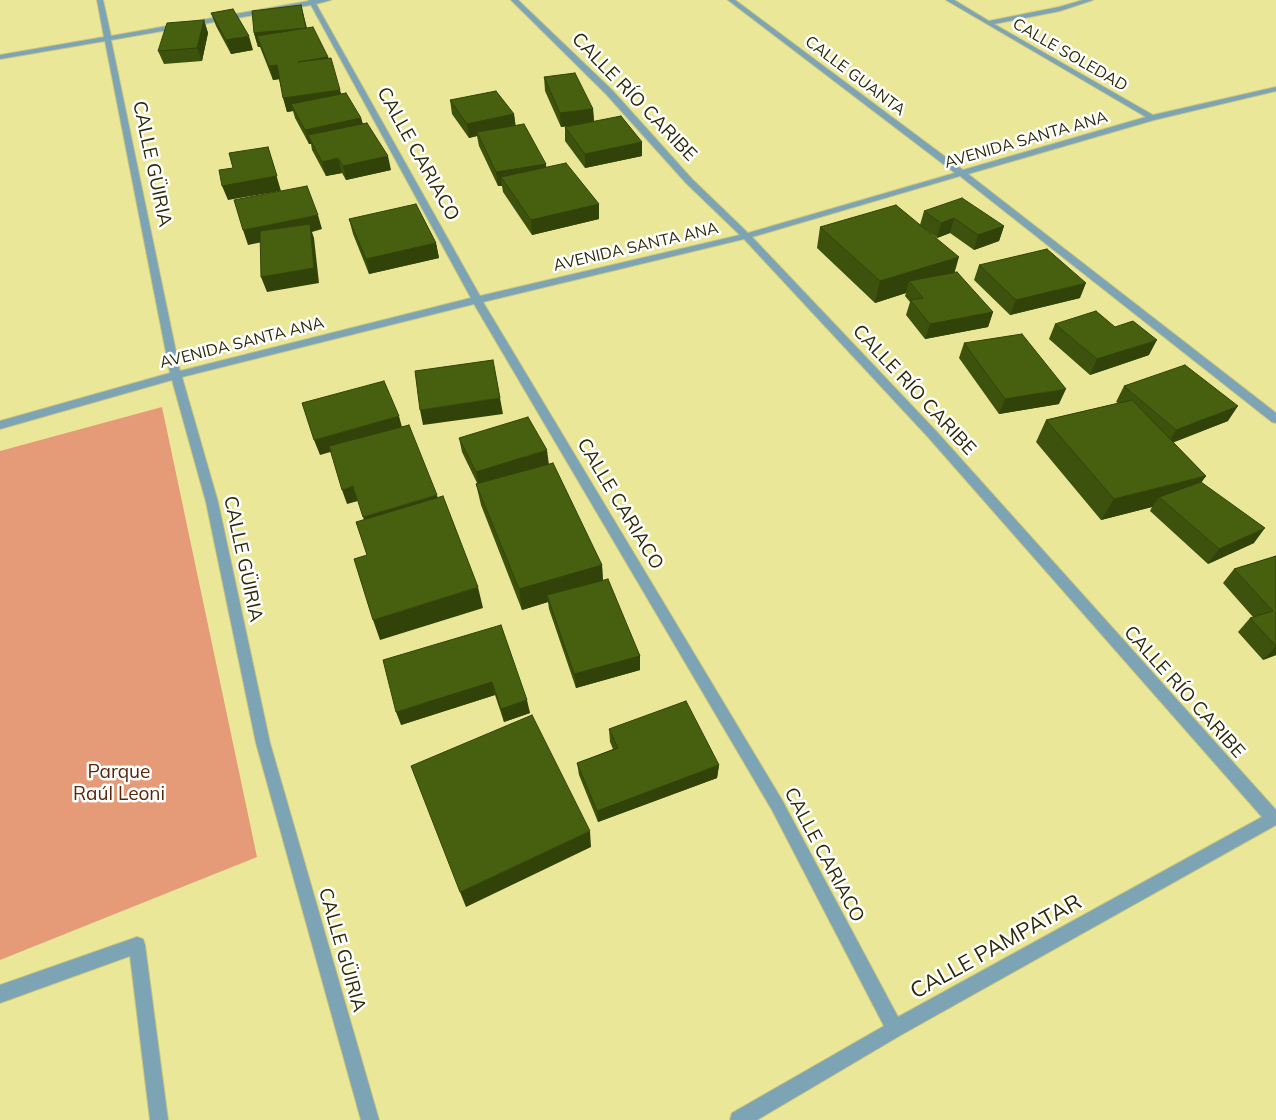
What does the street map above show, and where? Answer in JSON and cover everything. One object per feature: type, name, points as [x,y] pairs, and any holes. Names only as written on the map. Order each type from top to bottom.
[{"type":"street","name":"CALLE GÜIRIA","points":[[100,0],[176,375],[212,502],[263,743],[370,1120]]},
{"type":"street","points":[[0,57],[312,1],[328,0]]},
{"type":"street","name":"CALLE RÍO CARIBE","points":[[514,0],[609,92],[689,181],[746,236],[932,434],[1274,817]]},
{"type":"street","name":"CALLE GUANTA","points":[[732,0],[962,174],[1276,419]]},
{"type":"street","name":"CALLE SOLEDAD","points":[[949,0],[1152,118]]},
{"type":"street","points":[[987,23],[1060,9],[1090,0]]},
{"type":"street","name":"CALLE CARIACO","points":[[312,1],[477,300],[777,805],[895,1029]]},
{"type":"street","name":"AVENIDA SANTA ANA","points":[[0,425],[176,375],[477,300],[746,236],[1152,118],[1276,88]]},
{"type":"street","name":"CALLE PAMPATAR","points":[[739,1120],[895,1029],[1274,817]]},
{"type":"street","points":[[0,994],[137,945],[159,1120]]},
{"type":"green space","name":"Parque Raúl Leoni","points":[[162,407],[257,857],[0,960],[0,451]]},
{"type":"building","points":[[301,5],[306,28],[254,33],[252,11]]},
{"type":"building","points":[[233,9],[249,36],[226,40],[211,13]]},
{"type":"building","points":[[204,20],[197,48],[158,51],[167,23]]},
{"type":"building","points":[[313,27],[328,57],[298,62],[331,58],[340,90],[283,98],[277,65],[269,66],[257,36]]},
{"type":"building","points":[[575,73],[593,109],[560,113],[544,77]]},
{"type":"building","points":[[496,91],[514,114],[467,124],[450,100]]},
{"type":"building","points":[[346,93],[361,118],[305,130],[291,104]]},
{"type":"building","points":[[621,116],[642,142],[585,154],[565,127]]},
{"type":"building","points":[[367,123],[388,156],[343,166],[338,158],[322,162],[308,135]]},
{"type":"building","points":[[524,124],[546,164],[496,172],[477,132]]},
{"type":"building","points":[[268,147],[277,176],[222,186],[219,170],[233,168],[229,153]]},
{"type":"building","points":[[566,163],[599,204],[531,220],[501,177]]},
{"type":"building","points":[[307,186],[318,215],[243,230],[234,200]]},
{"type":"building","points":[[962,198],[1004,226],[978,235],[954,218],[941,223],[924,211]]},
{"type":"building","points":[[416,204],[436,243],[366,259],[349,219]]},
{"type":"building","points":[[896,205],[959,257],[880,281],[820,227]]},
{"type":"building","points":[[310,224],[314,268],[261,277],[260,231]]},
{"type":"building","points":[[1047,249],[1086,283],[1016,300],[979,265]]},
{"type":"building","points":[[957,272],[993,312],[930,324],[910,300],[923,298],[909,281]]},
{"type":"building","points":[[1096,311],[1115,327],[1133,321],[1157,340],[1097,359],[1055,324]]},
{"type":"building","points":[[1022,334],[1066,389],[1005,399],[964,343]]},
{"type":"building","points":[[493,360],[500,398],[420,410],[415,371]]},
{"type":"building","points":[[1185,365],[1238,406],[1176,430],[1124,386]]},
{"type":"building","points":[[384,381],[399,416],[314,440],[302,403]]},
{"type":"building","points":[[1132,400],[1206,476],[1114,499],[1046,420]]},
{"type":"building","points":[[528,417],[547,450],[476,472],[459,438]]},
{"type":"building","points":[[409,425],[437,495],[363,517],[353,486],[342,490],[329,446]]},
{"type":"building","points":[[553,463],[602,565],[519,589],[476,484]]},
{"type":"building","points":[[1201,482],[1265,528],[1219,549],[1159,497]]},
{"type":"building","points":[[443,496],[478,587],[373,620],[354,559],[367,555],[356,522]]},
{"type":"building","points":[[1276,556],[1276,646],[1250,618],[1273,611],[1234,569]]},
{"type":"building","points":[[608,579],[640,656],[574,674],[547,595]]},
{"type":"building","points":[[501,625],[527,700],[501,709],[492,682],[396,712],[383,660]]},
{"type":"building","points":[[686,701],[719,765],[597,811],[577,763],[618,748],[609,729]]},
{"type":"building","points":[[532,715],[590,831],[460,892],[411,766]]}]
